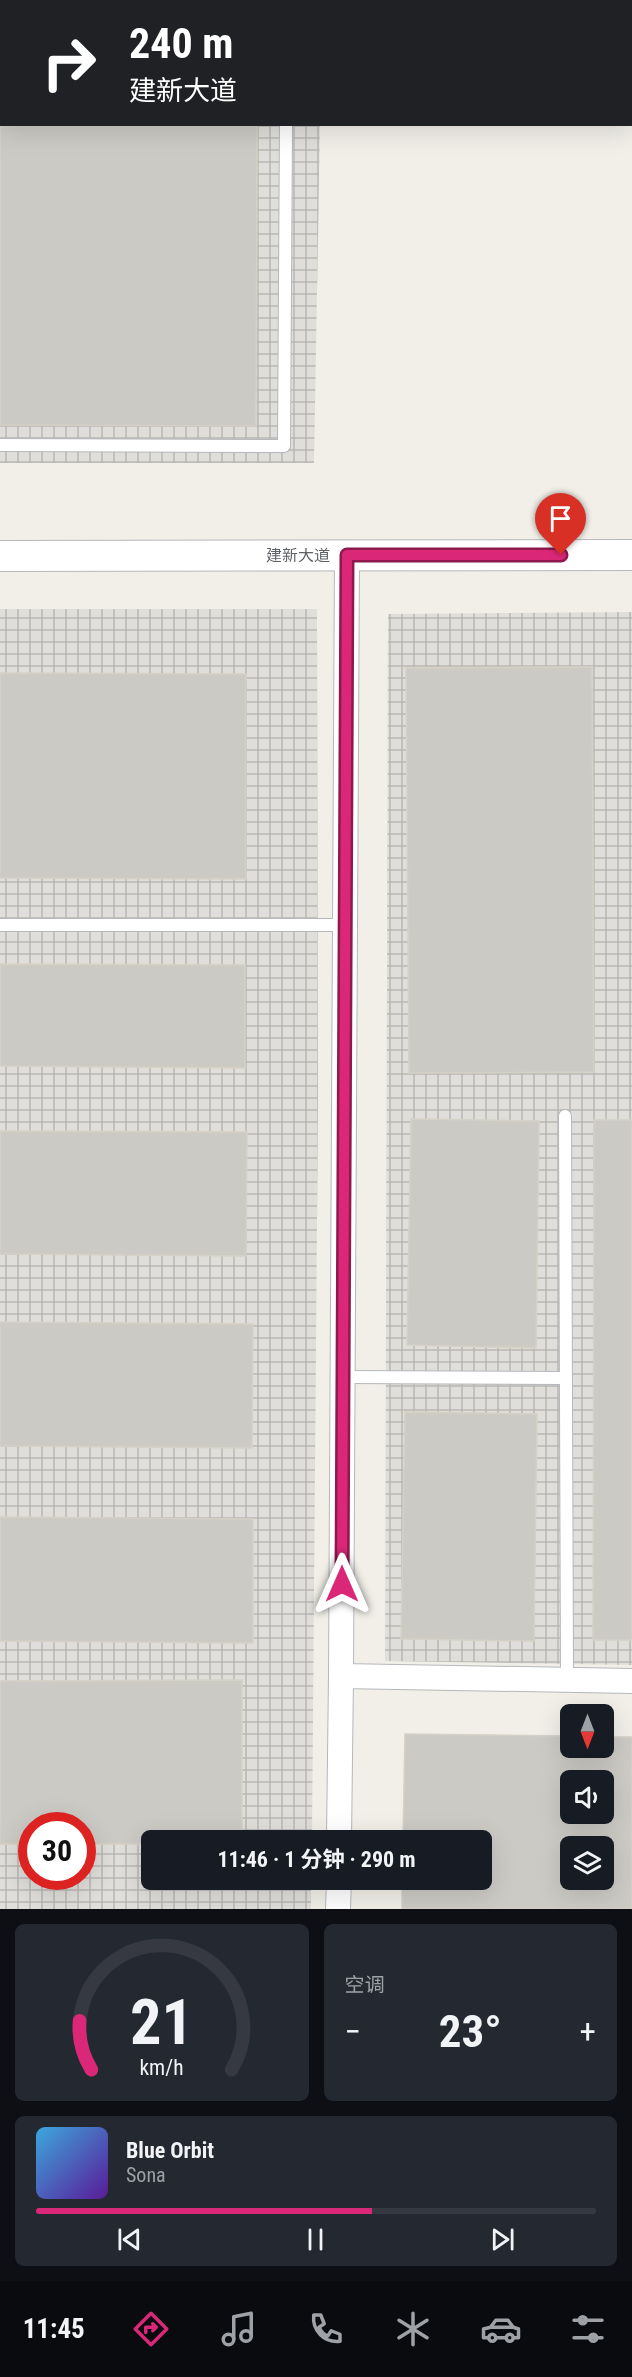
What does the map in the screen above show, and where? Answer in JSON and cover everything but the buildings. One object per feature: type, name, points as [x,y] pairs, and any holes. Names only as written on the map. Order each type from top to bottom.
[{"type":"street","points":[[339,1830],[347,555]]},
{"type":"street","name":"建新大道","points":[[0,556],[632,555]]},
{"type":"street","points":[[341,1676],[632,1681]]},
{"type":"street","points":[[338,1909],[339,1890]]},
{"type":"lane","points":[[0,445],[284,446],[286,126]]},
{"type":"lane","points":[[0,926],[345,925]]},
{"type":"lane","points":[[565,1116],[567,1679]]},
{"type":"lane","points":[[343,1377],[566,1378]]},
{"type":"shaded area","points":[[0,126],[320,126],[314,463],[0,463]]},
{"type":"shaded area","points":[[0,609],[317,609],[318,1101],[312,1830],[141,1830],[141,1890],[311,1890],[311,1909],[0,1909]]},
{"type":"shaded area","points":[[632,612],[632,1665],[385,1661],[388,614]]},
{"type":"route","points":[[342,1584],[347,555],[561,555]]}]
